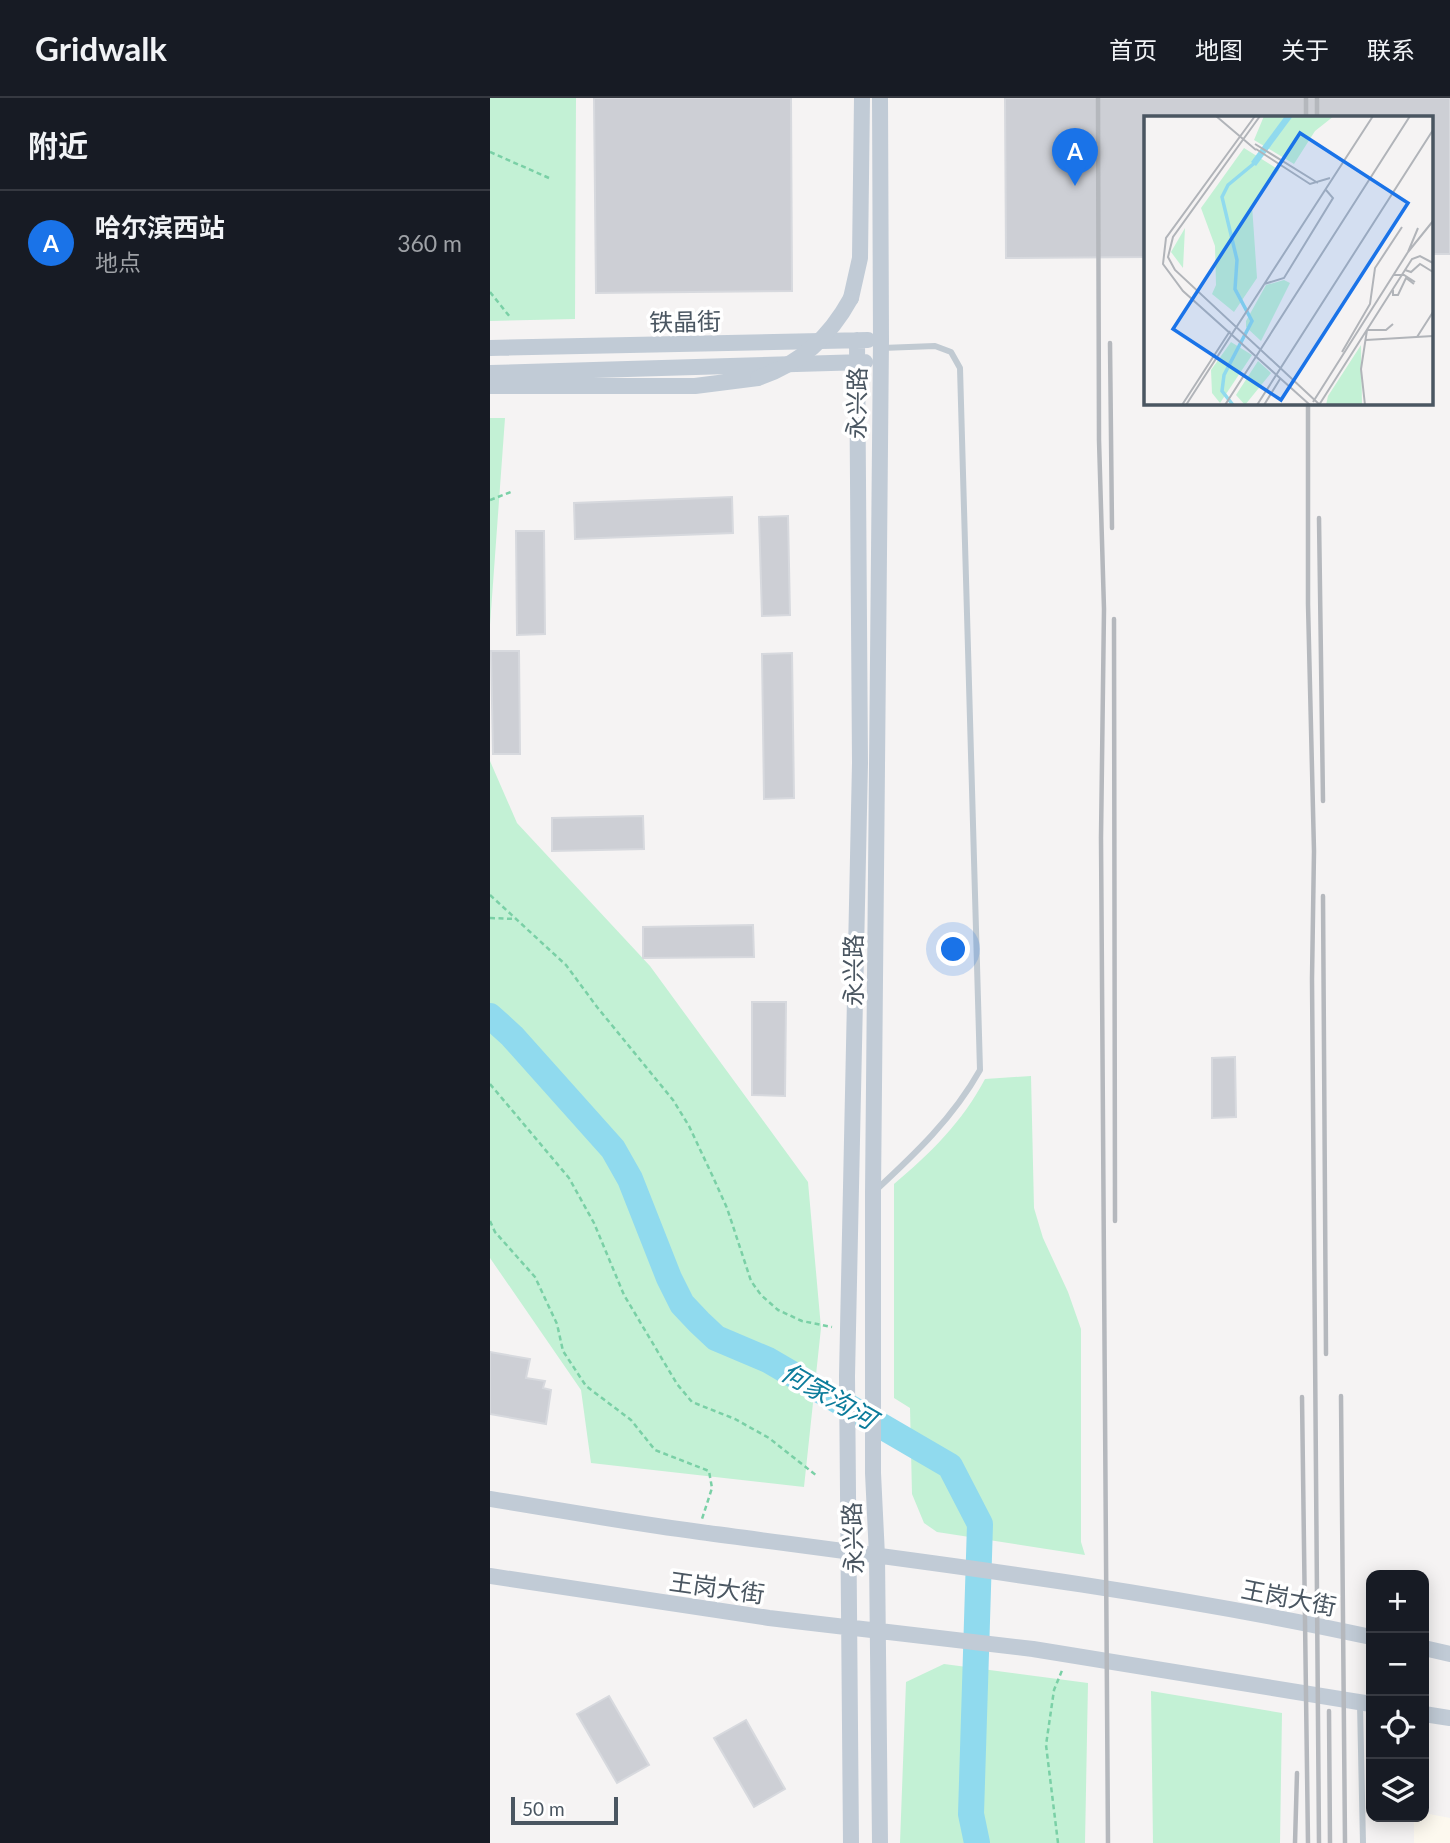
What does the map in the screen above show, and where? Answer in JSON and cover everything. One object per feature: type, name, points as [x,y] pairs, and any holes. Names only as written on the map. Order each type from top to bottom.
[{"type":"main road","points":[[490,386],[695,386],[737,382],[777,371],[814,348],[840,318],[857,279],[860,258],[862,98]]},
{"type":"main road","name":"永兴路","points":[[880,98],[873,1193],[873,1473],[877,1556],[880,1843]]},
{"type":"main road","name":"永兴路","points":[[851,1843],[847,1377],[860,763],[857,340]]},
{"type":"main road","name":"铁晶街","points":[[490,348],[857,340],[880,350]]},
{"type":"main road","name":"铁晶街","points":[[490,373],[857,362],[880,350]]},
{"type":"main road","points":[[490,1499],[698,1532],[877,1556]]},
{"type":"main road","name":"王岗大街","points":[[877,1556],[1218,1606],[1366,1636]]},
{"type":"main road","name":"王岗大街","points":[[490,1576],[769,1618],[876,1629],[1068,1655]]},
{"type":"main road","points":[[1429,1649],[1450,1654]]},
{"type":"main road","points":[[1068,1655],[1366,1703]]},
{"type":"main road","points":[[1429,1715],[1450,1718]]},
{"type":"lane","points":[[873,1193],[922,1148],[953,1113],[980,1070],[960,368],[951,352],[934,346],[880,350]]},
{"type":"lane","points":[[1363,1843],[1366,1703]]},
{"type":"path","points":[[490,152],[550,178]]},
{"type":"path","points":[[490,292],[510,317]]},
{"type":"path","points":[[490,500],[511,492]]},
{"type":"path","points":[[490,895],[566,965],[673,1100],[689,1126],[727,1208],[751,1281],[761,1295],[778,1310],[803,1321],[836,1328]]},
{"type":"path","points":[[490,918],[516,919]]},
{"type":"path","points":[[490,1084],[569,1178],[594,1223],[624,1295],[677,1384],[692,1402],[735,1419],[769,1438],[817,1476]]},
{"type":"path","points":[[490,1221],[495,1232],[535,1277],[557,1324],[563,1351],[586,1386],[631,1420],[655,1450],[709,1471],[712,1488],[698,1532]]},
{"type":"path","points":[[1059,1843],[1046,1745],[1054,1690],[1068,1655]]},
{"type":"shaded area","points":[[1429,1814],[1450,1818],[1450,1843],[1414,1843],[1414,1822],[1429,1822]]},
{"type":"green space","points":[[490,98],[576,98],[575,319],[490,321]]},
{"type":"green space","points":[[490,418],[505,418],[490,625]]},
{"type":"green space","points":[[490,761],[517,823],[650,966],[808,1182],[821,1328],[804,1487],[591,1463],[581,1390],[490,1258]]},
{"type":"green space","points":[[1031,1076],[1034,1208],[1043,1238],[1068,1292],[1081,1329],[1081,1542],[1085,1555],[937,1532],[924,1523],[912,1494],[910,1408],[894,1398],[894,1184],[945,1136],[967,1109],[985,1079]]},
{"type":"green space","points":[[944,1664],[1088,1683],[1085,1843],[900,1843],[906,1682]]},
{"type":"green space","points":[[1151,1691],[1282,1713],[1280,1843],[1153,1843]]},
{"type":"building","points":[[594,98],[791,98],[792,291],[596,293]]},
{"type":"building","points":[[1005,98],[1450,98],[1450,254],[1432,254],[1432,116],[1144,116],[1144,257],[1006,258]]},
{"type":"building","points":[[732,497],[733,533],[575,539],[574,503]]},
{"type":"building","points":[[788,516],[790,615],[762,616],[759,517]]},
{"type":"building","points":[[516,531],[544,531],[545,634],[517,635]]},
{"type":"building","points":[[491,651],[519,651],[520,754],[493,754]]},
{"type":"building","points":[[792,653],[794,798],[764,799],[762,654]]},
{"type":"building","points":[[643,816],[644,849],[552,851],[552,818]]},
{"type":"building","points":[[753,925],[754,957],[643,958],[643,927]]},
{"type":"building","points":[[752,1002],[786,1002],[785,1096],[752,1095]]},
{"type":"building","points":[[1235,1057],[1236,1117],[1212,1118],[1212,1058]]},
{"type":"building","points":[[490,1352],[530,1359],[526,1378],[545,1381],[543,1388],[551,1390],[546,1424],[490,1414]]},
{"type":"building","points":[[609,1696],[649,1765],[617,1783],[577,1714]]},
{"type":"building","points":[[746,1720],[785,1789],[754,1807],[714,1738]]},
{"type":"waterway","name":"何家沟河","points":[[490,1016],[512,1036],[613,1149],[630,1179],[669,1278],[682,1304],[699,1322],[716,1338],[768,1360],[950,1466],[980,1524],[971,1814],[977,1843]]},
{"type":"railway","points":[[1098,98],[1099,440],[1104,609],[1101,838],[1108,1843]]},
{"type":"railway","points":[[1306,98],[1306,116]]},
{"type":"railway","points":[[1317,98],[1317,116]]},
{"type":"railway","points":[[1110,343],[1112,528]]},
{"type":"railway","points":[[1308,404],[1308,604],[1314,851],[1312,979],[1319,1843]]},
{"type":"railway","points":[[1319,518],[1323,801]]},
{"type":"railway","points":[[1114,619],[1115,1221]]},
{"type":"railway","points":[[1323,896],[1326,1354]]},
{"type":"railway","points":[[1341,1396],[1345,1843]]},
{"type":"railway","points":[[1302,1397],[1308,1843]]},
{"type":"railway","points":[[1329,1711],[1330,1843]]},
{"type":"railway","points":[[1295,1843],[1297,1773]]},
{"type":"place","name":"哈尔滨西站","points":[[1075,186]]}]
